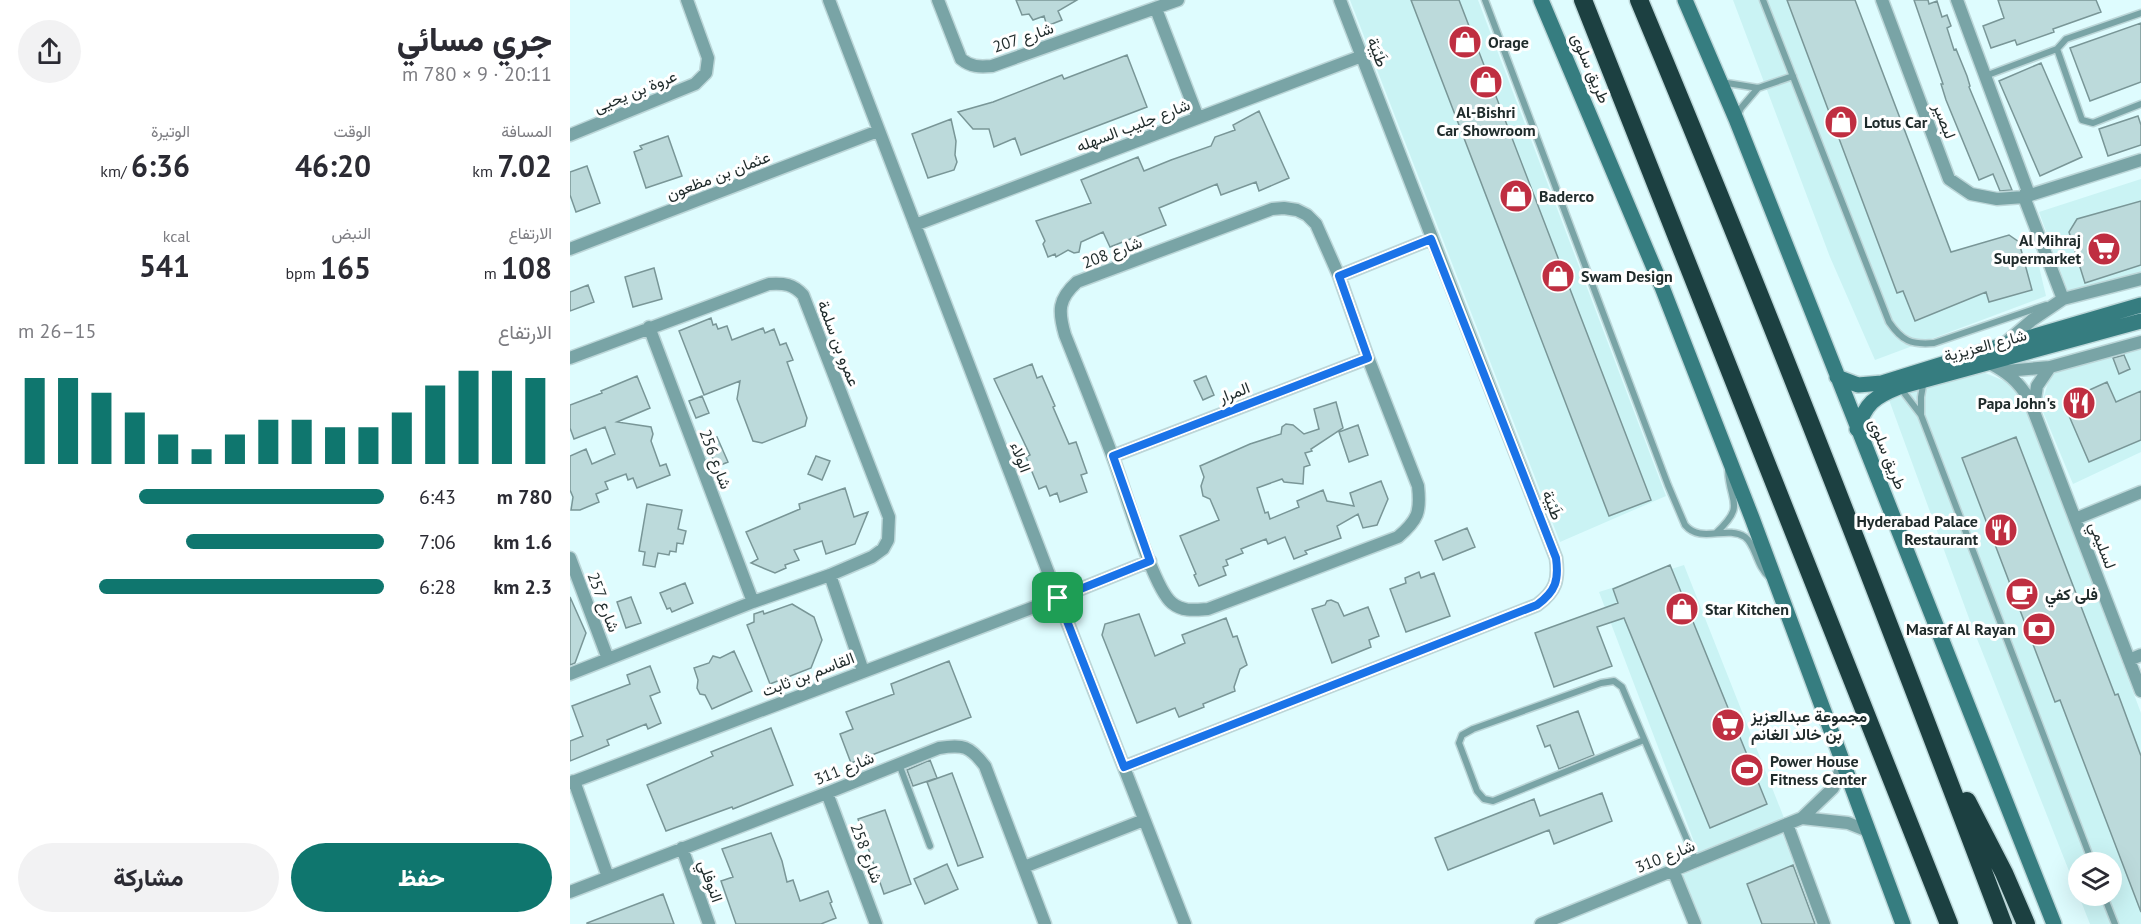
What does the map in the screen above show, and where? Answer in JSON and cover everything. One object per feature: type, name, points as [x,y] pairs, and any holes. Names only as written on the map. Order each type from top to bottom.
[{"type":"highway","name":"طريق سلوى","points":[[1583,0],[1949,924]]},
{"type":"highway","points":[[1639,0],[1712,175],[2003,924]]},
{"type":"highway","points":[[1922,711],[2004,873],[2026,924]]},
{"type":"highway","points":[[1899,794],[1936,924]]},
{"type":"main road","name":"طريق سلوى","points":[[1540,0],[1662,287],[1777,584],[1903,924]]},
{"type":"main road","name":"طريق سلوى","points":[[1685,0],[1736,119],[2054,924]]},
{"type":"main road","name":"شارع العزيزية","points":[[1837,378],[1858,385],[1882,383],[2141,305]]},
{"type":"main road","name":"شارع العزيزية","points":[[1857,429],[1863,412],[1876,398],[1899,387],[2141,321]]},
{"type":"street","name":"عروة بن يحيى","points":[[570,135],[695,84],[706,73],[708,58],[687,0]]},
{"type":"street","name":"الولاء","points":[[829,0],[1185,924]]},
{"type":"street","name":"شارع 207","points":[[938,0],[961,59],[977,67],[992,66],[1178,0]]},
{"type":"street","name":"طَيْبَة","points":[[1124,767],[1537,605],[1549,596],[1555,585],[1558,571],[1556,558],[1340,0]]},
{"type":"street","name":"لبصير","points":[[1882,0],[1949,179],[1971,194],[1997,199],[2024,196],[2141,160]]},
{"type":"street","points":[[1957,0],[2027,189],[2024,196],[2063,299]]},
{"type":"street","points":[[1156,9],[1198,118]]},
{"type":"street","name":"شارع جليب السهله","points":[[915,225],[1362,56]]},
{"type":"street","name":"عثمان بن مظعون","points":[[570,249],[878,131]]},
{"type":"street","name":"شارع 208","points":[[1284,208],[1297,210],[1307,215],[1316,224],[1339,276],[1418,486],[1420,500],[1418,515],[1411,526],[1398,537],[1208,609],[1182,609],[1172,603],[1162,591],[1113,456],[1065,335],[1060,318],[1062,303],[1067,291],[1077,282],[1272,209],[1284,208]]},
{"type":"street","points":[[1339,276],[1431,239]]},
{"type":"street","name":"شارع العزيزية","points":[[2004,345],[2032,320],[2063,299],[2141,279]]},
{"type":"street","name":"عمرو بن سلمة","points":[[570,358],[769,284],[789,284],[803,296],[889,517],[888,540],[883,549],[872,557],[570,674]]},
{"type":"street","name":"شارع 256","points":[[649,327],[753,602]]},
{"type":"street","name":"شارع العزيزية","points":[[2006,371],[2050,367],[2141,342]]},
{"type":"street","name":"المرار","points":[[1113,456],[1368,358]]},
{"type":"street","name":"لسليمي","points":[[1989,363],[2006,371],[2017,380],[2034,410],[2075,519],[2135,658],[2141,691]]},
{"type":"street","points":[[2034,410],[2037,386],[2050,367]]},
{"type":"street","points":[[2075,519],[2141,492]]},
{"type":"street","name":"شارع 257","points":[[570,558],[608,658]]},
{"type":"street","points":[[1058,598],[1150,561]]},
{"type":"street","points":[[830,575],[863,671]]},
{"type":"street","name":"القاسم بن ثابت","points":[[572,782],[1058,598]]},
{"type":"street","name":"شارع 311","points":[[570,892],[827,793],[939,747],[954,745],[968,748],[985,766],[1045,924]]},
{"type":"street","name":"شارع 310","points":[[1541,924],[1802,818],[1833,788],[1844,762]]},
{"type":"street","points":[[572,782],[608,877]]},
{"type":"street","name":"شارع 258","points":[[827,793],[876,924]]},
{"type":"street","name":"شارع 310","points":[[1802,818],[1848,824],[1868,831]]},
{"type":"street","points":[[1024,867],[1144,820]]},
{"type":"street","points":[[1787,824],[1824,924]]},
{"type":"street","name":"النوفلي","points":[[682,848],[709,924]]},
{"type":"street","points":[[1673,870],[1695,924]]},
{"type":"lane","points":[[1485,0],[1685,525],[1690,531],[1696,533],[1744,537],[1751,543],[1761,571],[1777,584]]},
{"type":"lane","points":[[1763,0],[1889,322],[1897,334],[1907,342],[1934,343],[2063,299]]},
{"type":"lane","points":[[1985,76],[2056,49],[2066,39],[2141,13]]},
{"type":"lane","points":[[2056,49],[2082,120],[2093,123],[2141,104]]},
{"type":"lane","points":[[1720,82],[1758,88],[1793,76]]},
{"type":"lane","points":[[1736,119],[1741,108],[1758,88]]},
{"type":"lane","points":[[1921,415],[1924,380]]},
{"type":"lane","points":[[1899,387],[1921,415],[2088,852]]},
{"type":"lane","points":[[1716,533],[1730,519],[1733,510],[1734,500],[1728,479],[1727,453]]},
{"type":"lane","points":[[1644,740],[1493,801],[1484,799],[1477,791],[1460,743],[1462,735],[1473,729],[1601,683],[1614,681],[1622,687],[1696,861]]},
{"type":"lane","points":[[899,764],[930,846]]},
{"type":"lane","points":[[2108,906],[2115,924]]},
{"type":"shaded area","points":[[1350,0],[1478,0],[1666,496],[1560,542]]},
{"type":"shaded area","points":[[1733,0],[1822,0],[1927,277],[1975,281],[2037,258],[2046,296],[1875,360],[1830,257]]},
{"type":"shaded area","points":[[2141,179],[2141,273],[2068,292],[2039,212]]},
{"type":"shaded area","points":[[2141,348],[2141,452],[2073,484],[2041,407],[2051,372]]},
{"type":"shaded area","points":[[1985,373],[2012,384],[2028,413],[2141,713],[2141,924],[2090,924],[2083,906],[2122,906],[2122,852],[2068,852],[2068,868],[1970,621],[1888,397],[1930,382]]},
{"type":"shaded area","points":[[1684,565],[1784,818],[1698,852],[1599,592]]},
{"type":"shaded area","points":[[1782,833],[1817,924],[1702,924],[1682,875]]},
{"type":"building","points":[[1016,0],[1077,0],[1058,11],[1062,20],[1047,26],[1044,16],[1033,20],[1029,14],[1022,15]]},
{"type":"building","points":[[1411,0],[1459,0],[1651,500],[1609,516]]},
{"type":"building","points":[[1787,0],[1855,0],[1951,252],[2009,235],[2019,242],[2032,290],[1989,302],[1986,292],[1915,321],[1903,291],[1897,293]]},
{"type":"building","points":[[1914,0],[1928,0],[1929,4],[1937,1],[1942,17],[1947,15],[1951,26],[1947,28],[1954,50],[1956,49],[1969,87],[2012,190],[2000,191],[1993,174],[1979,180],[1946,100],[1941,84],[1943,84]]},
{"type":"building","points":[[1998,0],[2096,0],[2101,12],[2017,45],[2015,40],[1991,48],[1983,26],[2004,18]]},
{"type":"building","points":[[2141,23],[2141,82],[2090,101],[2070,48]]},
{"type":"building","points":[[1127,55],[1147,107],[1021,155],[1015,138],[994,147],[989,129],[973,129],[958,112],[993,102],[1062,75],[1064,79]]},
{"type":"building","points":[[2041,63],[2082,157],[2040,176],[1999,81]]},
{"type":"building","points":[[1259,111],[1289,178],[1259,191],[1256,182],[1221,195],[1217,184],[1159,208],[1166,225],[1110,247],[1103,232],[1081,242],[1079,252],[1074,253],[1068,250],[1056,257],[1055,254],[1048,257],[1043,244],[1045,241],[1036,221],[1091,203],[1081,180],[1138,157],[1144,171],[1211,146],[1215,137],[1235,130],[1233,125]]},
{"type":"building","points":[[2138,116],[2141,125],[2141,145],[2108,156],[2099,129]]},
{"type":"building","points":[[951,119],[956,141],[957,162],[954,170],[928,178],[912,134]]},
{"type":"building","points":[[668,136],[682,176],[646,188],[634,152],[642,149],[640,146]]},
{"type":"building","points":[[587,166],[600,203],[576,212],[570,195],[570,172]]},
{"type":"building","name":"Al Mihraj Supermarket","points":[[2141,201],[2141,265],[2085,283],[2069,232],[2077,219]]},
{"type":"building","points":[[654,268],[662,299],[633,307],[625,277]]},
{"type":"building","points":[[588,285],[594,302],[570,311],[570,292]]},
{"type":"building","points":[[711,318],[713,325],[716,324],[718,329],[727,326],[732,340],[763,328],[765,333],[774,329],[780,345],[786,343],[793,360],[787,362],[807,418],[805,426],[762,443],[753,441],[737,399],[740,381],[704,395],[679,331]]},
{"type":"building","points":[[2124,355],[2130,369],[2119,374],[2113,358]]},
{"type":"building","points":[[1032,364],[1037,378],[1042,376],[1069,444],[1076,442],[1087,473],[1081,475],[1087,492],[1060,502],[1057,493],[1050,496],[1046,486],[1039,489],[1026,457],[1030,455],[994,379]]},
{"type":"building","points":[[637,376],[650,408],[617,422],[651,427],[653,434],[651,441],[660,466],[666,464],[670,475],[637,488],[633,478],[628,480],[626,474],[605,482],[608,489],[596,494],[599,502],[580,510],[571,510],[573,497],[570,490],[570,456],[586,449],[592,464],[615,454],[605,427],[574,439],[570,428],[570,405]]},
{"type":"building","points":[[1206,376],[1214,395],[1203,400],[1194,381]]},
{"type":"building","points":[[2107,382],[2116,402],[2141,391],[2141,440],[2089,462],[2063,402]]},
{"type":"building","points":[[702,396],[709,413],[696,418],[689,401]]},
{"type":"building","points":[[1336,402],[1343,428],[1311,449],[1312,451],[1305,453],[1310,465],[1304,467],[1303,484],[1284,482],[1282,479],[1257,488],[1265,513],[1268,512],[1270,519],[1299,507],[1297,501],[1323,490],[1327,501],[1354,506],[1350,493],[1381,481],[1388,499],[1377,525],[1363,528],[1358,514],[1337,526],[1341,538],[1305,551],[1307,554],[1294,559],[1285,537],[1268,544],[1266,539],[1241,549],[1243,553],[1226,560],[1228,565],[1223,567],[1226,575],[1199,586],[1180,536],[1219,520],[1210,499],[1203,496],[1201,486],[1204,477],[1200,466],[1250,444],[1281,434],[1282,427],[1286,424],[1293,425],[1304,434],[1319,429],[1314,409]]},
{"type":"building","points":[[1358,425],[1368,455],[1349,462],[1339,432]]},
{"type":"building","points":[[717,437],[728,462],[716,467],[706,441]]},
{"type":"building","points":[[2016,437],[2115,695],[2118,694],[2141,756],[2141,912],[2122,862],[2122,852],[2118,852],[2060,700],[2055,702],[1962,458]]},
{"type":"building","points":[[816,456],[830,461],[822,480],[808,474]]},
{"type":"building","points":[[845,488],[854,517],[868,512],[855,544],[826,554],[822,541],[794,550],[799,560],[785,565],[786,568],[775,573],[751,563],[758,559],[746,532],[800,509],[799,504]]},
{"type":"building","points":[[647,504],[682,510],[678,529],[686,531],[683,544],[677,543],[676,552],[670,551],[669,555],[658,553],[655,567],[643,565],[645,552],[639,551]]},
{"type":"building","points":[[1467,528],[1475,547],[1443,560],[1435,541]]},
{"type":"building","points":[[1670,565],[1767,804],[1710,828],[1624,618],[1597,627],[1612,666],[1554,687],[1535,633],[1618,603],[1613,589]]},
{"type":"building","points":[[1419,572],[1421,578],[1434,573],[1450,616],[1406,632],[1390,589],[1406,583],[1405,578]]},
{"type":"building","points":[[685,583],[693,603],[672,612],[670,608],[667,609],[660,593]]},
{"type":"building","points":[[570,597],[586,633],[575,663],[570,665]]},
{"type":"building","points":[[631,597],[641,623],[626,628],[617,602]]},
{"type":"building","points":[[1331,600],[1338,603],[1344,616],[1368,607],[1379,636],[1369,640],[1371,647],[1332,663],[1312,609],[1325,605]]},
{"type":"building","points":[[792,604],[814,617],[822,640],[811,668],[770,684],[747,625],[754,622],[754,614],[763,611],[764,614]]},
{"type":"building","points":[[1139,614],[1155,656],[1185,643],[1182,635],[1226,618],[1233,637],[1237,636],[1247,665],[1240,669],[1234,687],[1235,691],[1179,717],[1175,708],[1137,723],[1102,635],[1105,624]]},
{"type":"building","points":[[734,651],[752,691],[712,709],[705,695],[700,694],[697,688],[698,680],[694,668],[709,663],[713,656],[720,658]]},
{"type":"building","points":[[949,661],[971,717],[851,763],[840,734],[853,729],[846,712],[894,694],[891,684]]},
{"type":"building","points":[[650,666],[660,692],[650,696],[661,723],[648,729],[646,724],[607,740],[609,745],[570,761],[570,741],[583,736],[572,706],[630,684],[627,675]]},
{"type":"building","points":[[1578,711],[1594,755],[1559,769],[1550,745],[1545,747],[1537,726]]},
{"type":"building","points":[[771,728],[793,785],[733,809],[732,807],[666,831],[647,785],[713,756],[711,752]]},
{"type":"building","points":[[930,760],[937,778],[913,786],[907,770]]},
{"type":"building","points":[[952,773],[983,857],[958,866],[927,782]]},
{"type":"building","points":[[1602,793],[1612,821],[1554,844],[1549,830],[1448,870],[1435,838],[1534,799],[1540,816]]},
{"type":"building","points":[[885,810],[911,884],[884,894],[858,819]]},
{"type":"building","points":[[771,833],[787,882],[793,880],[800,901],[828,891],[836,918],[821,924],[736,924],[721,881],[733,877],[722,849]]},
{"type":"building","points":[[947,864],[958,889],[925,904],[914,879]]},
{"type":"building","points":[[1793,865],[1815,924],[1762,924],[1747,884]]},
{"type":"building","points":[[663,894],[674,924],[587,924],[587,923]]},
{"type":"place","name":"Orage","points":[[1465,42]]},
{"type":"place","name":"Al-Bishri Car Showroom","points":[[1486,82]]},
{"type":"place","name":"Lotus Car","points":[[1841,122]]},
{"type":"place","name":"Baderco","points":[[1516,196]]},
{"type":"place","name":"Al Mihraj Supermarket","points":[[2104,249]]},
{"type":"place","name":"Swam Design","points":[[1558,276]]},
{"type":"place","name":"Papa John's","points":[[2079,403]]},
{"type":"place","name":"Hyderabad Palace Restaurant","points":[[2001,530]]},
{"type":"place","name":"فلى كفي","points":[[2022,594]]},
{"type":"place","name":"Star Kitchen","points":[[1682,609]]},
{"type":"place","name":"Masraf Al Rayan","points":[[2039,629]]},
{"type":"place","name":"مجموعة عبدالعزيز بن خالد الغانم","points":[[1728,725]]},
{"type":"place","name":"Power House Fitness Center","points":[[1747,770]]},
{"type":"route","points":[[1431,239],[1556,558],[1558,571],[1555,585],[1549,596],[1537,605],[1124,767],[1058,598],[1150,561],[1113,456],[1368,358],[1339,276],[1431,239]]}]
